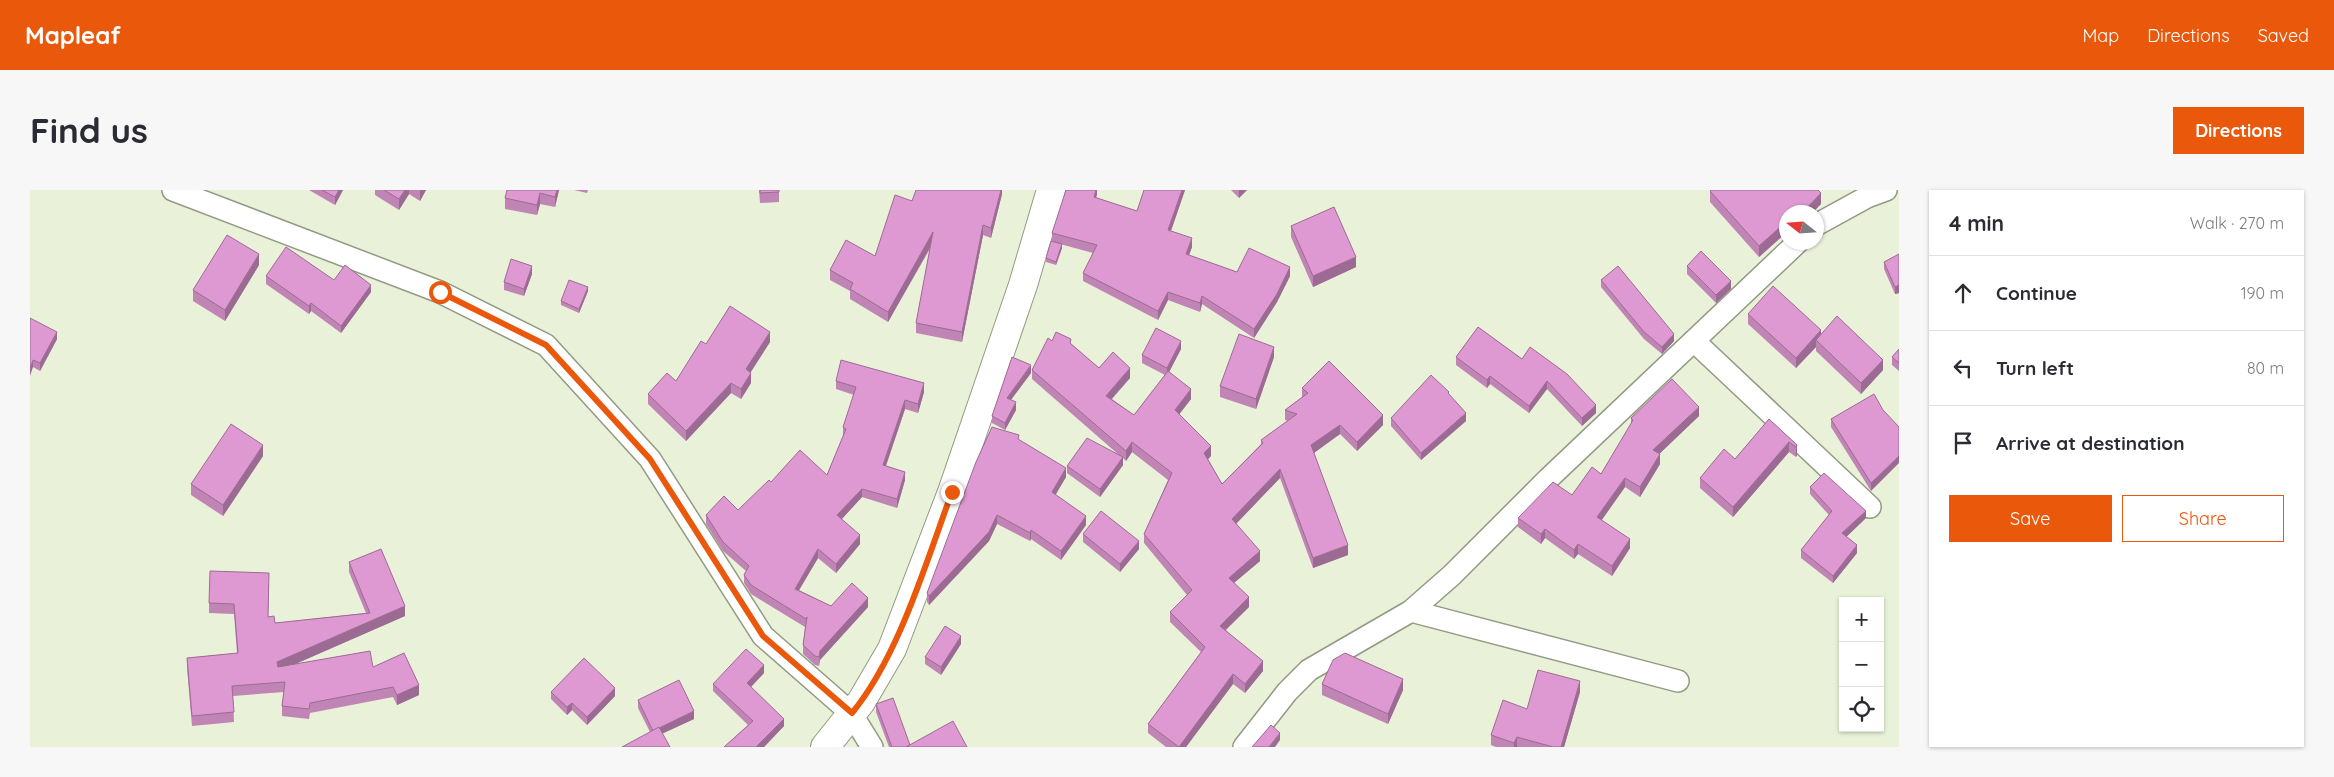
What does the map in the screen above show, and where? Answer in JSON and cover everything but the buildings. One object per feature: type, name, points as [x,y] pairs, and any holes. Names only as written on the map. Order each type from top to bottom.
[{"type":"street","points":[[173,190],[440,292],[546,345],[650,459],[763,636],[852,713],[872,747]]},
{"type":"street","points":[[825,747],[861,702],[892,649],[952,492],[1023,285],[1051,190]]},
{"type":"street","points":[[1824,221],[1867,197],[1886,190]]},
{"type":"street","points":[[1244,747],[1287,692],[1308,670],[1412,611],[1452,575],[1548,479],[1790,250]]},
{"type":"street","points":[[1694,341],[1870,508]]},
{"type":"street","points":[[1412,611],[1678,681]]},
{"type":"route","points":[[440,292],[546,345],[650,459],[763,636],[852,713],[861,702],[892,649],[952,492]]}]
